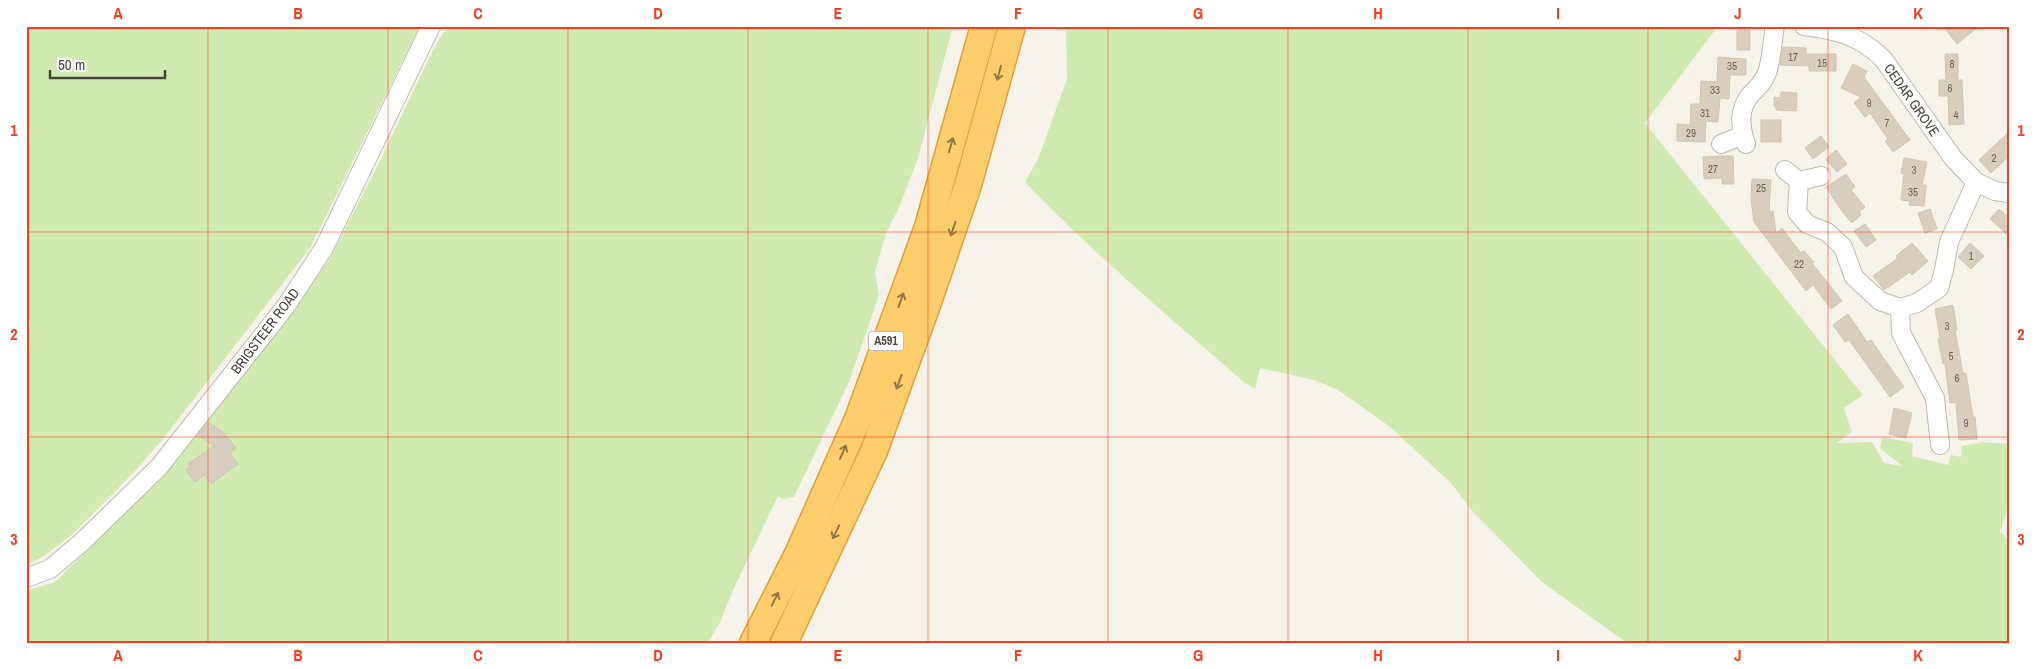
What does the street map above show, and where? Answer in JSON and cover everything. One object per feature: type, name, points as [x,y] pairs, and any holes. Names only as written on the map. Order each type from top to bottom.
[{"type":"highway","name":"A591","points":[[753,643],[799,552],[858,419],[928,227],[984,26]]},
{"type":"highway","name":"A591","points":[[784,643],[874,451],[968,185],[1012,26]]},
{"type":"street","name":"BRIGSTEER ROAD","points":[[26,578],[50,570],[82,542],[160,466],[286,306],[324,248],[431,26]]},
{"type":"street","points":[[1721,144],[1744,139],[1740,127],[1742,108],[1750,96],[1762,84],[1768,71],[1775,26]]},
{"type":"street","name":"CEDAR GROVE","points":[[1804,26],[1825,28],[1856,37],[1871,46],[1884,60],[1952,158],[1976,182],[1995,191],[2009,193]]},
{"type":"street","points":[[1785,170],[1799,181]]},
{"type":"street","points":[[1799,181],[1821,176]]},
{"type":"street","points":[[1799,181],[1797,212],[1807,224],[1827,232],[1843,247],[1854,277],[1880,301],[1900,308],[1917,303],[1939,288],[1949,242],[1976,182]]},
{"type":"street","points":[[1900,308],[1901,334],[1935,398],[1940,445]]},
{"type":"green space","points":[[26,26],[420,26],[310,248],[163,439],[135,471],[74,533],[44,556],[26,565]]},
{"type":"green space","points":[[452,26],[953,26],[918,158],[900,205],[886,233],[875,272],[879,295],[849,382],[794,497],[783,499],[778,496],[720,622],[708,643],[26,643],[26,591],[55,582],[166,473],[328,262],[375,171],[432,52],[443,33]]},
{"type":"green space","points":[[1066,26],[1718,26],[1645,123],[1863,395],[1844,408],[1852,432],[1837,443],[1872,442],[1884,463],[1902,466],[1880,448],[1882,437],[1913,443],[1912,456],[1948,465],[1951,455],[1961,457],[1962,446],[1982,442],[2009,444],[2009,505],[2000,531],[2009,541],[2009,643],[1627,643],[1542,582],[1473,512],[1451,483],[1389,426],[1338,390],[1314,380],[1260,368],[1255,389],[1245,383],[1105,260],[1025,182],[1038,159],[1067,79]]},
{"type":"building","points":[[1943,26],[1979,26],[1957,44]]},
{"type":"building","points":[[1737,30],[1750,30],[1750,50],[1737,50]]},
{"type":"building","points":[[1783,47],[1806,48],[1806,54],[1836,54],[1836,71],[1809,71],[1809,66],[1780,65]]},
{"type":"building","points":[[1945,54],[1958,54],[1958,80],[1962,80],[1964,124],[1949,125],[1948,96],[1939,96],[1939,80],[1946,80]]},
{"type":"building","points":[[1718,57],[1746,59],[1746,75],[1730,75],[1729,99],[1720,98],[1718,122],[1706,121],[1705,142],[1677,141],[1677,124],[1690,125],[1691,104],[1700,104],[1701,81],[1717,82]]},
{"type":"building","points":[[1853,64],[1867,71],[1864,77],[1910,140],[1893,152],[1885,141],[1888,139],[1870,113],[1865,117],[1854,103],[1861,97],[1841,88]]},
{"type":"building","points":[[1781,92],[1797,93],[1796,111],[1777,110],[1774,105],[1774,97],[1780,98]]},
{"type":"building","points":[[1761,120],[1781,120],[1781,142],[1761,142]]},
{"type":"building","points":[[2009,132],[2009,156],[1991,173],[1979,160]]},
{"type":"building","points":[[1821,136],[1829,147],[1813,159],[1805,148]]},
{"type":"building","points":[[1836,150],[1847,164],[1837,172],[1826,159]]},
{"type":"building","points":[[1733,156],[1734,184],[1722,184],[1722,178],[1704,179],[1703,157]]},
{"type":"building","points":[[1904,158],[1927,162],[1922,185],[1926,185],[1924,206],[1909,205],[1910,201],[1901,200],[1904,174],[1901,173]]},
{"type":"building","points":[[1846,174],[1855,187],[1851,190],[1865,207],[1859,212],[1861,215],[1852,223],[1826,187]]},
{"type":"building","points":[[1752,179],[1771,180],[1769,212],[1773,211],[1776,233],[1782,228],[1801,253],[1804,251],[1814,262],[1812,263],[1842,301],[1831,309],[1813,285],[1806,291],[1754,222],[1751,200]]},
{"type":"building","points":[[1930,209],[1937,229],[1925,233],[1918,213]]},
{"type":"building","points":[[1999,209],[2009,218],[2009,236],[1990,219]]},
{"type":"building","points":[[1865,224],[1876,240],[1866,247],[1854,231]]},
{"type":"building","points":[[1912,243],[1928,261],[1912,275],[1910,272],[1884,290],[1873,276],[1898,258],[1896,256]]},
{"type":"building","points":[[1970,243],[1984,256],[1971,269],[1958,257]]},
{"type":"building","points":[[1953,305],[1957,330],[1955,331],[1963,373],[1966,373],[1973,417],[1975,417],[1977,439],[1959,440],[1956,402],[1950,403],[1945,364],[1943,364],[1938,339],[1940,338],[1935,309]]},
{"type":"building","points":[[1848,314],[1867,342],[1871,340],[1904,387],[1890,397],[1849,340],[1845,342],[1833,325]]},
{"type":"building","points":[[1894,408],[1912,413],[1906,438],[1889,434]]},
{"type":"building","points":[[208,422],[223,432],[236,448],[230,453],[238,464],[211,484],[204,475],[195,482],[186,470],[190,467],[188,464],[214,446],[198,435]]}]
